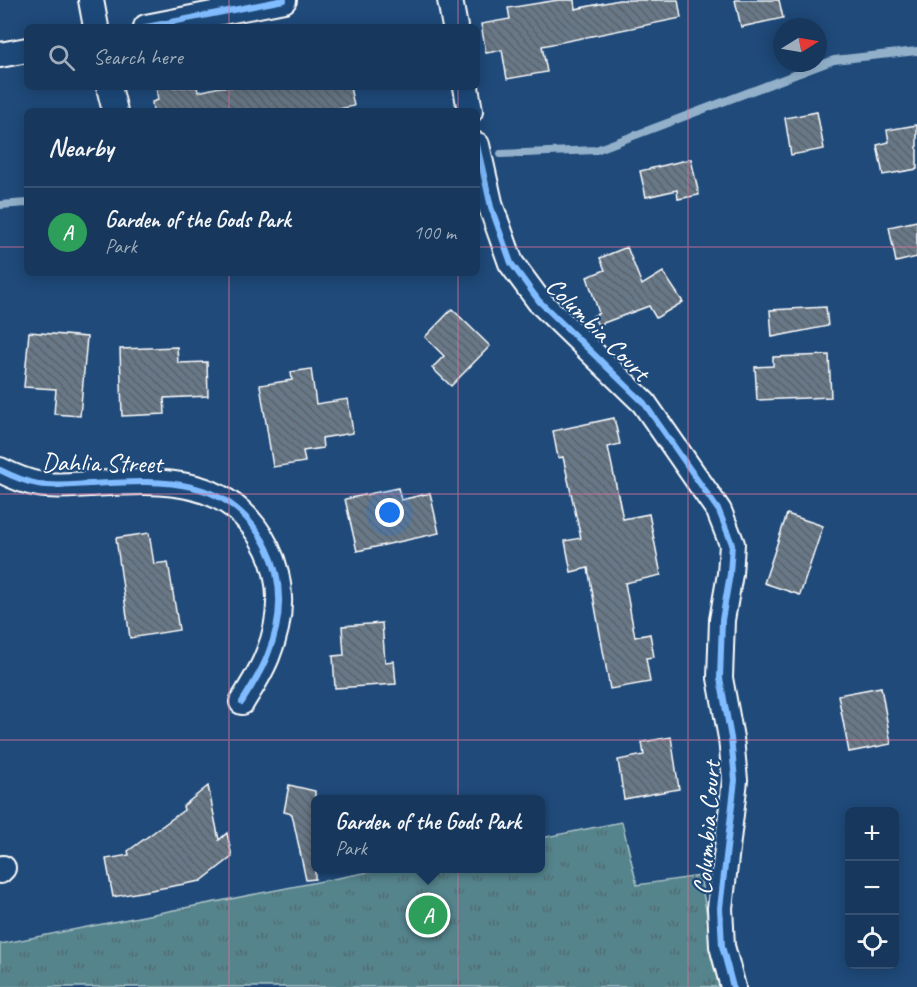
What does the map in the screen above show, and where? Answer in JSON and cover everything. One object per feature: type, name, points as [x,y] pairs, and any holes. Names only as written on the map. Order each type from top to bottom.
[{"type":"street","points":[[91,0],[95,24]]},
{"type":"street","points":[[161,24],[284,0]]},
{"type":"street","points":[[450,0],[454,24]]},
{"type":"street","points":[[0,55],[24,51]]},
{"type":"street","points":[[110,90],[114,108]]},
{"type":"street","points":[[466,90],[470,108]]},
{"type":"street","name":"Columbia Court","points":[[480,158],[491,207],[511,263],[539,301],[644,403],[719,511],[732,544],[730,574],[722,620],[720,678],[735,780],[720,908],[722,946],[733,987]]},
{"type":"street","name":"Dahlia Street","points":[[0,470],[15,478],[40,484],[168,482],[196,487],[221,497],[241,512],[258,530],[270,554],[279,577],[280,601],[268,655],[242,702]]},
{"type":"green space","points":[[622,822],[637,885],[700,876],[720,987],[0,987],[0,944],[364,873],[545,873],[545,837]]},
{"type":"building","points":[[558,0],[574,0],[575,9],[619,0],[678,0],[681,18],[542,46],[547,72],[507,79],[502,50],[486,53],[481,24],[510,19],[508,8]]},
{"type":"building","points":[[735,0],[779,0],[783,18],[773,18],[773,20],[741,27]]},
{"type":"building","points":[[156,90],[198,90],[198,92],[207,90],[351,90],[354,106],[344,108],[153,108],[152,102],[158,100]]},
{"type":"building","points":[[817,112],[824,149],[791,155],[785,118]]},
{"type":"building","points":[[917,125],[917,169],[883,175],[877,145],[889,142],[887,130]]},
{"type":"building","points":[[691,159],[699,195],[678,199],[677,190],[646,197],[640,171]]},
{"type":"building","points":[[917,221],[917,257],[896,262],[889,227]]},
{"type":"building","points":[[627,247],[642,285],[663,272],[683,302],[656,318],[649,306],[598,325],[593,316],[599,313],[587,277],[605,270],[600,258]]},
{"type":"building","points":[[826,307],[828,326],[772,337],[770,310]]},
{"type":"building","points":[[452,309],[490,346],[451,386],[432,368],[444,356],[425,337]]},
{"type":"building","points":[[29,332],[87,337],[80,416],[54,414],[56,389],[24,387]]},
{"type":"building","points":[[177,347],[178,363],[207,362],[208,396],[164,398],[165,414],[122,416],[120,349]]},
{"type":"building","points":[[829,355],[831,397],[757,400],[755,367],[773,366],[773,357]]},
{"type":"building","points":[[311,369],[316,404],[348,399],[353,433],[322,438],[323,448],[303,451],[305,462],[273,467],[260,385],[292,380],[291,372]]},
{"type":"building","points":[[614,418],[620,444],[608,447],[623,519],[649,514],[661,575],[625,583],[635,637],[650,634],[654,657],[646,658],[650,682],[610,689],[588,568],[571,572],[565,541],[581,538],[563,457],[558,458],[553,431]]},
{"type":"building","points":[[398,488],[401,500],[430,493],[439,533],[357,551],[345,499]]},
{"type":"building","points":[[787,514],[823,526],[800,595],[764,583]]},
{"type":"building","points":[[149,533],[154,564],[168,562],[179,630],[130,638],[116,538]]},
{"type":"building","points":[[382,623],[385,662],[394,661],[396,684],[335,688],[333,656],[344,655],[342,626]]},
{"type":"building","points":[[881,687],[891,744],[849,752],[838,695]]},
{"type":"building","points":[[671,737],[679,789],[624,799],[618,760],[644,755],[642,742]]},
{"type":"building","points":[[289,785],[315,791],[315,795],[311,795],[311,873],[315,873],[315,879],[306,880],[292,814],[284,812]]},
{"type":"building","points":[[208,786],[219,840],[227,833],[232,857],[201,881],[113,897],[106,859],[129,855],[128,851],[184,810],[183,806]]},
{"type":"waterway","points":[[501,154],[596,150],[834,60],[917,51]]},
{"type":"waterway","points":[[0,205],[24,203]]},
{"type":"cycle path","points":[[161,24],[284,0]]},
{"type":"cycle path","points":[[480,158],[491,207],[511,263],[539,301],[644,403],[719,511],[732,544],[730,574],[722,620],[720,678],[731,738],[735,780],[720,908],[722,946],[733,987]]},
{"type":"cycle path","points":[[0,470],[28,482],[50,485],[167,483],[213,494],[234,506],[252,524],[267,548],[276,574],[279,601],[273,641],[260,673],[242,702]]},
{"type":"place","name":"Garden of the Gods Park","points":[[428,915]]}]
